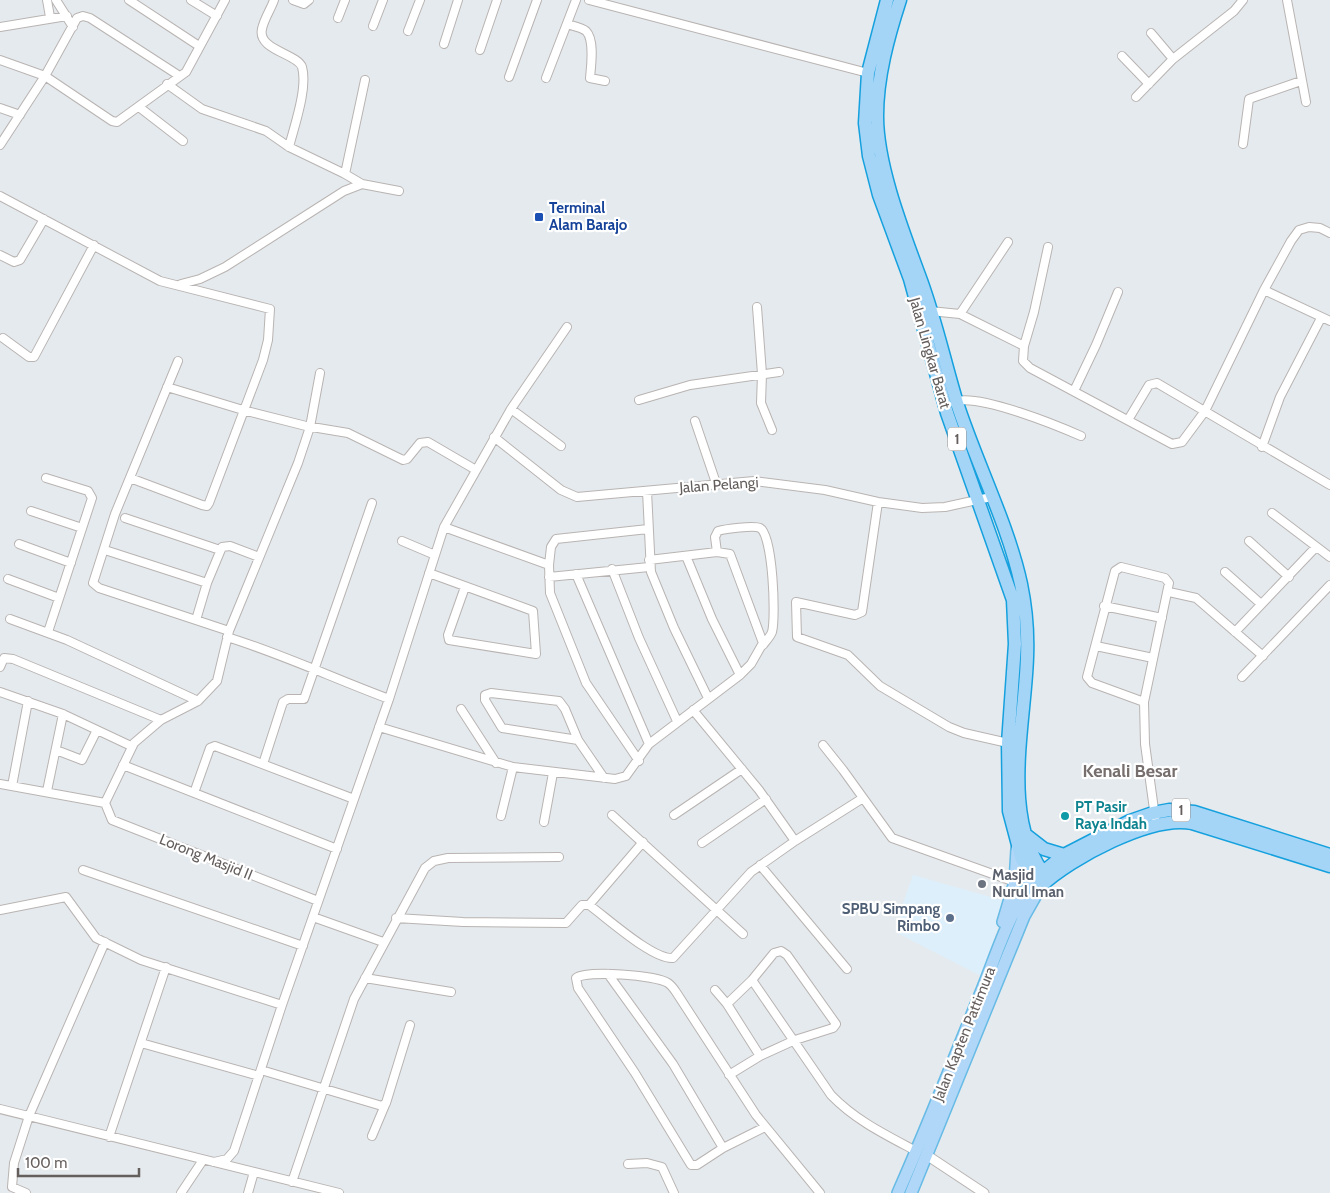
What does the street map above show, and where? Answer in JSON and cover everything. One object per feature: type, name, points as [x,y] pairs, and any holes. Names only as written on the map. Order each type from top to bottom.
[{"type":"highway","name":"Jalan Lingkar Barat","points":[[887,0],[868,73],[865,123],[870,156],[879,195],[910,279],[947,413],[985,499],[1005,532],[1018,573],[1026,614],[1027,659],[1019,746],[1021,810],[1029,849],[1042,879]]},
{"type":"highway","name":"Jalan Lingkar Barat","points":[[900,0],[881,76],[877,118],[878,131],[890,191],[930,311],[1010,588],[1015,617],[1008,744],[1009,811],[1017,849],[1022,860],[1042,879]]},
{"type":"highway","name":"1","points":[[1042,879],[1064,855],[1130,821],[1155,818],[1178,810],[1194,812],[1312,855],[1330,866]]},
{"type":"highway","name":"1","points":[[1042,879],[1155,818]]},
{"type":"highway","points":[[1026,835],[1044,849],[1064,855]]},
{"type":"highway","name":"1","points":[[1312,855],[1330,855]]},
{"type":"main road","points":[[1003,933],[1004,917],[1015,882],[1017,849]]},
{"type":"main road","name":"Jalan Kapten Pattimura","points":[[898,1193],[949,1072],[1003,933],[1022,896],[1042,879]]},
{"type":"main road","name":"Jalan Kapten Pattimura","points":[[911,1193],[928,1156],[1024,916],[1042,879]]},
{"type":"main road","points":[[949,1072],[959,1079]]},
{"type":"street","points":[[47,0],[50,18]]},
{"type":"street","points":[[56,0],[73,27]]},
{"type":"street","points":[[129,0],[199,46]]},
{"type":"street","points":[[191,0],[217,16]]},
{"type":"street","points":[[0,60],[45,76],[112,121],[120,121],[188,69],[225,0]]},
{"type":"street","points":[[274,0],[262,29],[262,34],[275,50],[299,62],[302,69],[299,109],[289,148]]},
{"type":"street","points":[[293,0],[304,4],[309,0]]},
{"type":"street","points":[[338,18],[345,0]]},
{"type":"street","points":[[373,26],[383,0]]},
{"type":"street","points":[[408,31],[420,0]]},
{"type":"street","points":[[444,44],[458,0]]},
{"type":"street","points":[[480,50],[498,0]]},
{"type":"street","points":[[509,77],[537,0]]},
{"type":"street","points":[[546,78],[576,0]]},
{"type":"street","points":[[589,0],[599,1],[868,73]]},
{"type":"street","points":[[1136,97],[1173,59],[1234,11],[1243,0]]},
{"type":"street","points":[[1287,0],[1306,102]]},
{"type":"street","points":[[0,27],[67,16]]},
{"type":"street","points":[[0,144],[45,76],[78,18],[86,16],[178,75]]},
{"type":"street","points":[[567,24],[583,29],[588,35],[590,44],[590,78],[604,81]]},
{"type":"street","points":[[1151,33],[1173,59]]},
{"type":"street","points":[[1122,56],[1149,84]]},
{"type":"street","points":[[345,174],[365,80]]},
{"type":"street","points":[[1243,144],[1249,99],[1301,81]]},
{"type":"street","points":[[167,84],[202,109],[252,124],[266,131],[289,148],[362,184],[399,192]]},
{"type":"street","points":[[140,107],[182,141]]},
{"type":"street","points":[[0,108],[20,115]]},
{"type":"street","points":[[180,285],[200,279],[225,267],[344,191],[362,184]]},
{"type":"street","points":[[0,196],[94,245],[152,278],[270,309],[268,340],[263,360],[211,501],[207,506],[130,478]]},
{"type":"street","points":[[0,255],[14,262],[20,260],[44,219]]},
{"type":"street","points":[[1048,247],[1034,312],[1024,346],[1022,358],[1026,366],[1172,444],[1178,444],[1182,442],[1205,411],[1264,290],[1300,230],[1315,226],[1330,232]]},
{"type":"street","points":[[960,314],[1008,242]]},
{"type":"street","points":[[3,338],[29,357],[34,357],[94,245]]},
{"type":"street","points":[[1264,290],[1320,318],[1330,321]]},
{"type":"street","points":[[1074,391],[1096,346],[1118,292]]},
{"type":"street","points":[[757,307],[762,374],[761,403],[772,430]]},
{"type":"street","points":[[930,311],[960,314],[1024,346]]},
{"type":"street","points":[[1262,447],[1284,390],[1320,318]]},
{"type":"street","points":[[214,1162],[224,1161],[232,1154],[282,1005],[380,727],[444,527],[511,409],[567,326]]},
{"type":"street","points":[[178,361],[115,514],[93,583],[99,588],[196,620],[315,671],[389,699]]},
{"type":"street","points":[[639,400],[682,387],[779,372]]},
{"type":"street","points":[[0,784],[47,791],[104,803],[131,746],[161,720],[198,701],[217,680],[228,634],[294,473],[310,427],[320,373]]},
{"type":"street","points":[[1128,420],[1151,383],[1157,383],[1262,447],[1330,485]]},
{"type":"street","points":[[167,388],[310,427],[348,433],[404,460],[418,444],[428,442],[476,470]]},
{"type":"street","points":[[957,401],[971,398],[1020,414],[1035,416],[1081,436]]},
{"type":"street","points":[[511,409],[561,446]]},
{"type":"street","points":[[694,421],[716,484]]},
{"type":"street","name":"Jalan Pelangi","points":[[494,437],[561,490],[572,496],[581,497],[716,484],[770,482],[825,490],[878,502],[934,509],[985,499]]},
{"type":"street","points":[[46,478],[90,493],[92,498],[48,632]]},
{"type":"street","points":[[647,491],[649,563],[674,628],[708,698]]},
{"type":"street","points":[[878,502],[862,612],[855,615],[796,602],[797,637],[848,655],[880,686],[950,727],[964,733],[1008,744]]},
{"type":"street","points":[[263,764],[283,702],[288,699],[304,699],[372,503]]},
{"type":"street","points":[[31,511],[82,528]]},
{"type":"street","points":[[1272,512],[1330,557]]},
{"type":"street","points":[[125,518],[220,550],[230,546],[260,557]]},
{"type":"street","points":[[444,527],[549,565]]},
{"type":"street","points":[[380,727],[513,767],[604,778],[626,776],[639,761],[649,744],[740,675],[751,664],[772,630],[772,561],[763,531],[757,527],[718,531],[715,537],[717,552]]},
{"type":"street","points":[[639,761],[586,683],[550,593],[549,565],[551,547],[556,539],[648,530]]},
{"type":"street","points":[[402,541],[435,555]]},
{"type":"street","points":[[1249,542],[1289,577]]},
{"type":"street","points":[[19,544],[70,563]]},
{"type":"street","points":[[1235,632],[1316,547]]},
{"type":"street","points":[[196,620],[207,583],[220,550]]},
{"type":"street","points":[[108,551],[207,583]]},
{"type":"street","points":[[549,577],[612,570],[686,556],[717,552],[728,553],[731,556],[763,638],[763,645]]},
{"type":"street","points":[[686,556],[712,618],[740,675]]},
{"type":"street","points":[[1144,702],[1089,682],[1087,674],[1115,571],[1121,567],[1165,578],[1170,583],[1144,702],[1145,744],[1155,818]]},
{"type":"street","points":[[612,570],[639,638],[678,721]]},
{"type":"street","points":[[1225,572],[1261,604]]},
{"type":"street","points":[[429,574],[533,611],[536,653],[533,655],[450,641],[448,635],[465,587]]},
{"type":"street","points":[[576,574],[649,744]]},
{"type":"street","points":[[8,579],[59,598]]},
{"type":"street","points":[[1242,677],[1330,585]]},
{"type":"street","points":[[1169,592],[1196,598],[1263,656]]},
{"type":"street","points":[[1104,606],[1162,618]]},
{"type":"street","points":[[10,619],[48,632],[198,701]]},
{"type":"street","points":[[1096,646],[1153,658]]},
{"type":"street","points":[[0,667],[4,658],[13,659],[161,720]]},
{"type":"street","points":[[0,692],[63,714],[131,746]]},
{"type":"street","points":[[578,740],[502,728],[485,700],[485,695],[491,693],[559,702],[565,709],[578,740],[604,778]]},
{"type":"street","points":[[12,786],[28,701]]},
{"type":"street","points":[[461,709],[496,763]]},
{"type":"street","points":[[693,710],[742,768],[795,841]]},
{"type":"street","points":[[47,791],[63,714]]},
{"type":"street","points":[[56,750],[82,760],[96,730]]},
{"type":"street","points":[[823,745],[892,838],[1015,882]]},
{"type":"street","points":[[194,794],[210,748],[213,746],[354,799]]},
{"type":"street","points":[[123,765],[337,849]]},
{"type":"street","points":[[501,816],[513,767]]},
{"type":"street","points":[[674,815],[742,768]]},
{"type":"street","points":[[544,822],[553,773]]},
{"type":"street","points":[[396,918],[463,922],[564,924],[569,922],[582,905],[589,905],[621,931],[669,958],[675,957],[743,880],[760,865],[863,798]]},
{"type":"street","points":[[702,843],[766,799]]},
{"type":"street","name":"Lorong Masjid II","points":[[104,803],[112,820],[318,902]]},
{"type":"street","points":[[612,815],[743,934]]},
{"type":"street","points":[[589,905],[643,842]]},
{"type":"street","points":[[292,1182],[354,999],[396,918],[428,864],[434,861],[460,857],[559,857]]},
{"type":"street","points":[[760,865],[848,969]]},
{"type":"street","points":[[83,870],[303,946]]},
{"type":"street","points":[[0,910],[66,897],[92,934],[142,960],[282,1005]]},
{"type":"street","points":[[313,917],[383,942]]},
{"type":"street","points":[[26,1193],[12,1187],[14,1162],[29,1116],[106,942]]},
{"type":"street","points":[[727,1004],[752,980],[774,953],[784,952],[835,1022],[833,1028],[795,1040],[760,1056],[729,1075]]},
{"type":"street","points":[[109,1137],[166,967]]},
{"type":"street","points":[[608,974],[673,1064],[723,1148]]},
{"type":"street","points":[[765,1127],[692,1166],[635,1073],[576,984],[576,978],[582,975],[608,974],[667,982],[676,992],[765,1127],[820,1193]]},
{"type":"street","points":[[365,978],[451,992]]},
{"type":"street","points":[[752,980],[831,1094],[844,1108],[861,1121],[916,1151]]},
{"type":"street","points":[[715,990],[727,1004],[760,1056]]},
{"type":"street","points":[[372,1136],[385,1105],[410,1025]]},
{"type":"street","points":[[141,1043],[323,1088],[380,1106],[385,1105]]},
{"type":"street","points":[[0,1109],[339,1193]]},
{"type":"street","points":[[928,1156],[984,1193]]},
{"type":"street","points":[[181,1193],[203,1160]]},
{"type":"street","points":[[628,1164],[646,1163],[662,1167],[674,1193]]},
{"type":"street","points":[[248,1193],[254,1172]]},
{"type":"shaded area","name":"SPBU Simpang Rimbo","points":[[913,875],[1005,901],[983,977],[897,933],[903,903]]},
{"type":"place","name":"Terminal Alam Barajo","points":[[539,217]]},
{"type":"place","name":"PT Pasir Raya Indah","points":[[1065,816]]},
{"type":"place","name":"Masjid Nurul Iman","points":[[982,884]]},
{"type":"place","name":"SPBU Simpang Rimbo","points":[[950,918]]},
{"type":"district","name":"Kenali Besar","points":[[1130,771]]}]
